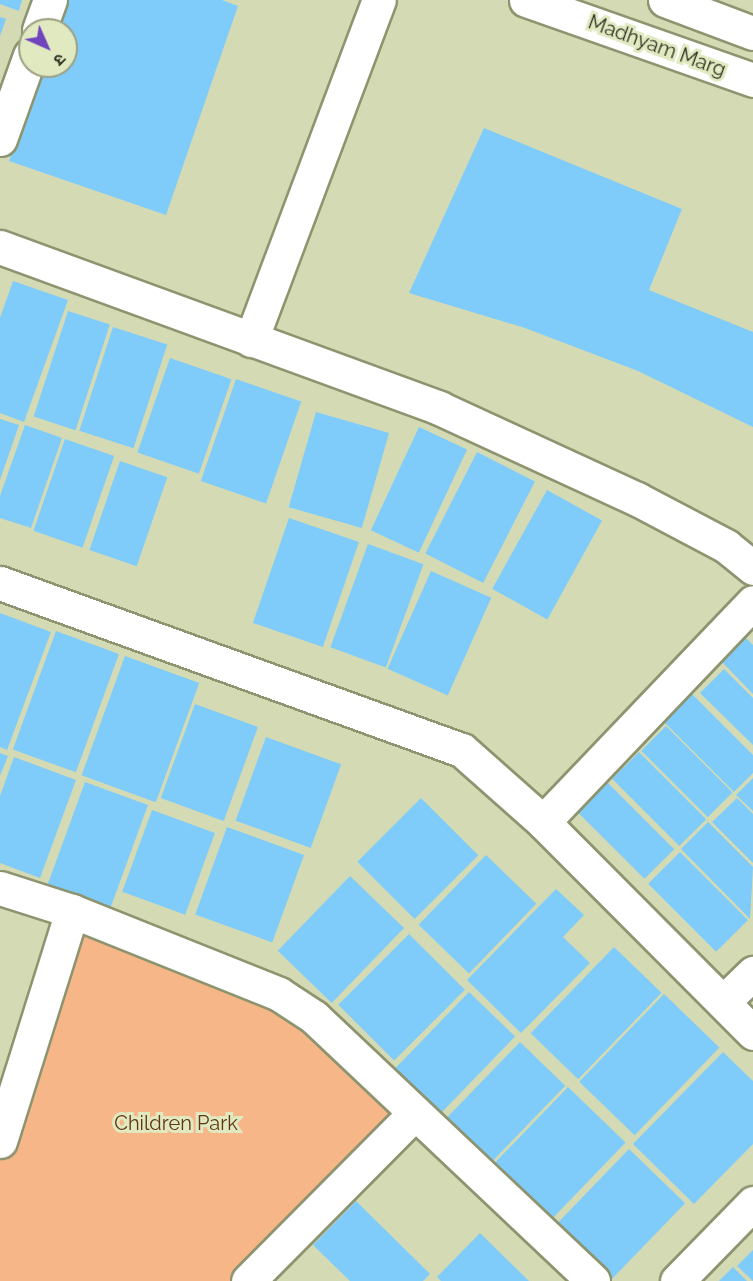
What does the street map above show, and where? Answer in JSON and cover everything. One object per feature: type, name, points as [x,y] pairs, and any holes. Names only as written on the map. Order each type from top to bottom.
[{"type":"street","points":[[43,18],[50,0]]},
{"type":"street","points":[[251,340],[379,0]]},
{"type":"street","name":"Madhyam Marg","points":[[526,0],[753,80]]},
{"type":"street","points":[[665,0],[753,33]]},
{"type":"street","points":[[0,139],[22,78]]},
{"type":"street","points":[[0,247],[439,408],[637,499],[726,546],[753,568]]},
{"type":"street","points":[[0,584],[462,750],[543,822],[753,1033]]},
{"type":"street","points":[[543,822],[753,602]]},
{"type":"street","points":[[0,888],[72,911],[279,994],[314,1017],[593,1281]]},
{"type":"street","points":[[0,1141],[72,911]]},
{"type":"street","points":[[723,1002],[753,973]]},
{"type":"street","points":[[248,1281],[415,1113]]},
{"type":"street","points":[[677,1281],[753,1203]]},
{"type":"green space","name":"Children Park","points":[[72,911],[279,994],[415,1113],[248,1281],[0,1281],[0,1141]]},
{"type":"building","points":[[0,0],[22,0],[19,11],[0,4]]},
{"type":"building","points":[[64,0],[222,0],[238,6],[166,215],[9,161],[37,78],[78,78],[78,18],[58,18]]},
{"type":"building","points":[[0,17],[6,19],[0,36]]},
{"type":"building","points":[[484,128],[682,209],[649,290],[753,332],[753,427],[638,371],[525,328],[409,293]]},
{"type":"building","points":[[13,281],[68,300],[24,422],[0,413],[0,318]]},
{"type":"building","points":[[68,311],[110,325],[76,430],[34,417]]},
{"type":"building","points":[[113,327],[167,345],[134,448],[79,431]]},
{"type":"building","points":[[170,358],[231,379],[199,474],[137,453]]},
{"type":"building","points":[[236,379],[301,401],[266,504],[201,481]]},
{"type":"building","points":[[316,412],[389,433],[362,528],[289,507]]},
{"type":"building","points":[[0,419],[19,425],[0,480]]},
{"type":"building","points":[[25,425],[62,438],[31,528],[0,518],[0,496]]},
{"type":"building","points":[[419,427],[467,449],[419,553],[371,530]]},
{"type":"building","points":[[65,439],[114,456],[83,548],[33,531]]},
{"type":"building","points":[[477,452],[535,482],[483,583],[425,554]]},
{"type":"building","points":[[120,461],[167,477],[137,566],[89,550]]},
{"type":"building","points":[[547,490],[602,521],[547,619],[492,589]]},
{"type":"building","points":[[289,518],[359,542],[323,647],[253,623]]},
{"type":"building","points":[[368,544],[423,564],[386,668],[330,647]]},
{"type":"building","points":[[431,571],[491,598],[448,696],[387,669]]},
{"type":"building","points":[[0,613],[51,632],[7,750],[0,747]]},
{"type":"building","points":[[56,631],[119,654],[76,772],[13,749]]},
{"type":"building","points":[[746,638],[753,645],[753,694],[722,662]]},
{"type":"building","points":[[125,656],[199,683],[156,802],[82,775]]},
{"type":"building","points":[[724,669],[753,698],[753,745],[700,693]]},
{"type":"building","points":[[686,688],[753,755],[753,773],[734,792],[658,716]]},
{"type":"building","points":[[195,704],[258,727],[224,821],[161,798]]},
{"type":"building","points":[[666,726],[732,792],[708,817],[641,751]]},
{"type":"building","points":[[266,737],[341,764],[311,848],[236,821]]},
{"type":"building","points":[[639,752],[706,819],[679,846],[612,779]]},
{"type":"building","points":[[0,753],[8,756],[0,776]]},
{"type":"building","points":[[14,757],[76,780],[40,878],[0,863],[0,796]]},
{"type":"building","points":[[753,778],[753,811],[736,795]]},
{"type":"building","points":[[85,782],[148,805],[110,908],[47,885]]},
{"type":"building","points":[[607,782],[674,849],[644,879],[577,812]]},
{"type":"building","points":[[421,798],[478,855],[415,919],[357,862]]},
{"type":"building","points":[[737,798],[753,814],[753,863],[712,822]]},
{"type":"building","points":[[152,810],[215,833],[185,915],[122,892]]},
{"type":"building","points":[[708,822],[753,867],[750,919],[681,849]]},
{"type":"building","points":[[227,827],[304,855],[272,942],[195,914]]},
{"type":"building","points":[[680,852],[748,920],[716,952],[648,884]]},
{"type":"building","points":[[486,855],[536,904],[469,973],[419,925]]},
{"type":"building","points":[[350,876],[404,928],[332,1003],[278,951]]},
{"type":"building","points":[[556,889],[584,915],[563,937],[590,963],[521,1033],[467,980]]},
{"type":"building","points":[[409,934],[465,990],[394,1061],[338,1005]]},
{"type":"building","points":[[614,947],[661,993],[578,1079],[531,1033]]},
{"type":"building","points":[[469,992],[515,1036],[438,1116],[392,1072]]},
{"type":"building","points":[[664,994],[719,1047],[635,1135],[579,1082]]},
{"type":"building","points":[[520,1042],[565,1086],[490,1164],[444,1120]]},
{"type":"building","points":[[723,1052],[753,1081],[753,1144],[694,1204],[633,1144]]},
{"type":"building","points":[[568,1087],[626,1143],[548,1223],[490,1168]]},
{"type":"building","points":[[629,1149],[685,1203],[610,1281],[553,1228]]},
{"type":"building","points":[[356,1201],[430,1274],[423,1281],[350,1281],[313,1245]]},
{"type":"building","points":[[480,1233],[529,1281],[441,1281],[437,1277]]},
{"type":"building","points":[[753,1250],[753,1281],[737,1266]]},
{"type":"building","points":[[733,1267],[747,1281],[719,1281]]}]
